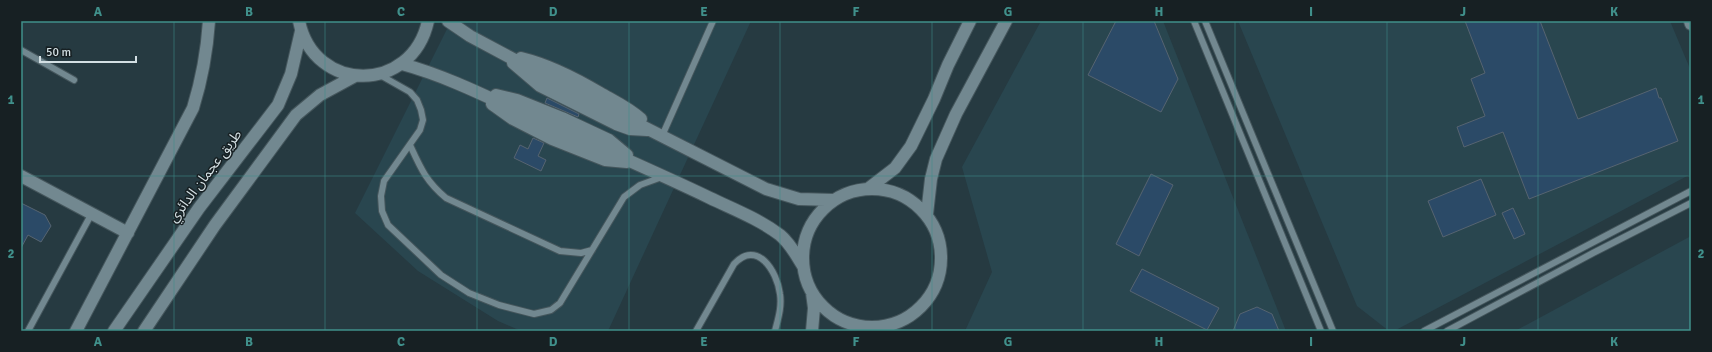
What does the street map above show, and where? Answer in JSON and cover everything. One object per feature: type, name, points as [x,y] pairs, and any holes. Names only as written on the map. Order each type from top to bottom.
[{"type":"street","points":[[76,331],[193,108],[201,82],[209,21]]},
{"type":"street","points":[[300,26],[309,48],[321,61],[337,71],[355,76],[380,75],[402,64],[414,53],[423,38],[428,21]]},
{"type":"street","points":[[448,21],[470,36],[501,52],[541,63],[580,82],[629,109],[658,133],[766,189],[799,199],[834,200]]},
{"type":"street","points":[[869,188],[895,168],[911,146],[970,21]]},
{"type":"street","points":[[927,214],[931,179],[936,159],[956,114],[1006,21]]},
{"type":"street","name":"طريق عجمان الدائري","points":[[114,331],[198,208],[278,105],[291,74],[300,26]]},
{"type":"street","points":[[501,52],[532,81],[540,86],[616,124],[658,133]]},
{"type":"street","points":[[402,64],[424,70],[477,91],[518,100],[562,118],[609,140],[636,163],[768,227],[781,236],[791,246],[803,266],[814,308],[812,331]]},
{"type":"street","points":[[144,331],[215,225],[296,115],[320,95],[355,76]]},
{"type":"street","points":[[477,91],[508,116],[552,139],[610,161],[636,163]]},
{"type":"street","points":[[21,176],[128,233]]},
{"type":"street","points":[[803,266],[804,247],[809,229],[819,213],[834,200],[850,192],[869,188],[891,191],[911,200],[927,214],[938,233],[942,254],[940,276],[931,296],[917,312],[899,323],[875,329],[858,326],[839,320],[823,308],[811,292]]},
{"type":"lane","points":[[658,133],[713,21]]},
{"type":"lane","points":[[1194,21],[1321,331]]},
{"type":"lane","points":[[1205,21],[1333,331]]},
{"type":"lane","points":[[21,50],[74,80]]},
{"type":"lane","points":[[380,75],[410,92],[417,100],[423,120],[420,130],[384,181],[381,196],[382,211],[388,225],[441,275],[469,293],[499,305],[534,314],[551,310],[560,303],[624,197],[640,185],[665,176]]},
{"type":"lane","points":[[410,145],[424,176],[433,187],[446,198],[560,251],[581,253],[592,250]]},
{"type":"lane","points":[[1424,331],[1691,191]]},
{"type":"lane","points":[[1447,331],[1593,253],[1691,204]]},
{"type":"lane","points":[[28,331],[92,213]]},
{"type":"lane","points":[[696,331],[734,264],[740,258],[748,255],[757,256],[765,260],[775,276],[780,294],[780,306],[775,331]]},
{"type":"shaded area","points":[[451,21],[751,21],[608,331],[521,331],[498,321],[418,271],[355,213]]},
{"type":"shaded area","points":[[1041,21],[1163,21],[1286,331],[965,331],[992,272],[962,167]]},
{"type":"shaded area","points":[[1238,21],[1670,21],[1691,71],[1691,174],[1394,331],[1389,331],[1357,306]]},
{"type":"shaded area","points":[[1691,236],[1691,331],[1515,331]]},
{"type":"building","points":[[1116,21],[1154,21],[1178,79],[1161,112],[1088,75]]},
{"type":"building","points":[[1465,21],[1540,21],[1578,119],[1656,88],[1678,141],[1529,199],[1503,132],[1464,147],[1457,127],[1485,116],[1471,79],[1485,73]]},
{"type":"building","points":[[547,98],[579,114],[578,117],[545,103]]},
{"type":"building","points":[[533,138],[544,143],[538,156],[546,160],[541,171],[514,158],[520,145],[528,149]]},
{"type":"building","points":[[1151,174],[1173,185],[1139,256],[1116,244]]},
{"type":"building","points":[[1481,179],[1496,215],[1443,237],[1428,201]]},
{"type":"building","points":[[21,203],[45,215],[51,226],[41,242],[28,235],[21,248]]},
{"type":"building","points":[[1513,208],[1525,234],[1514,239],[1502,213]]},
{"type":"building","points":[[1142,269],[1219,308],[1207,330],[1130,291]]},
{"type":"building","points":[[1257,307],[1272,314],[1279,331],[1233,331],[1240,314]]}]
